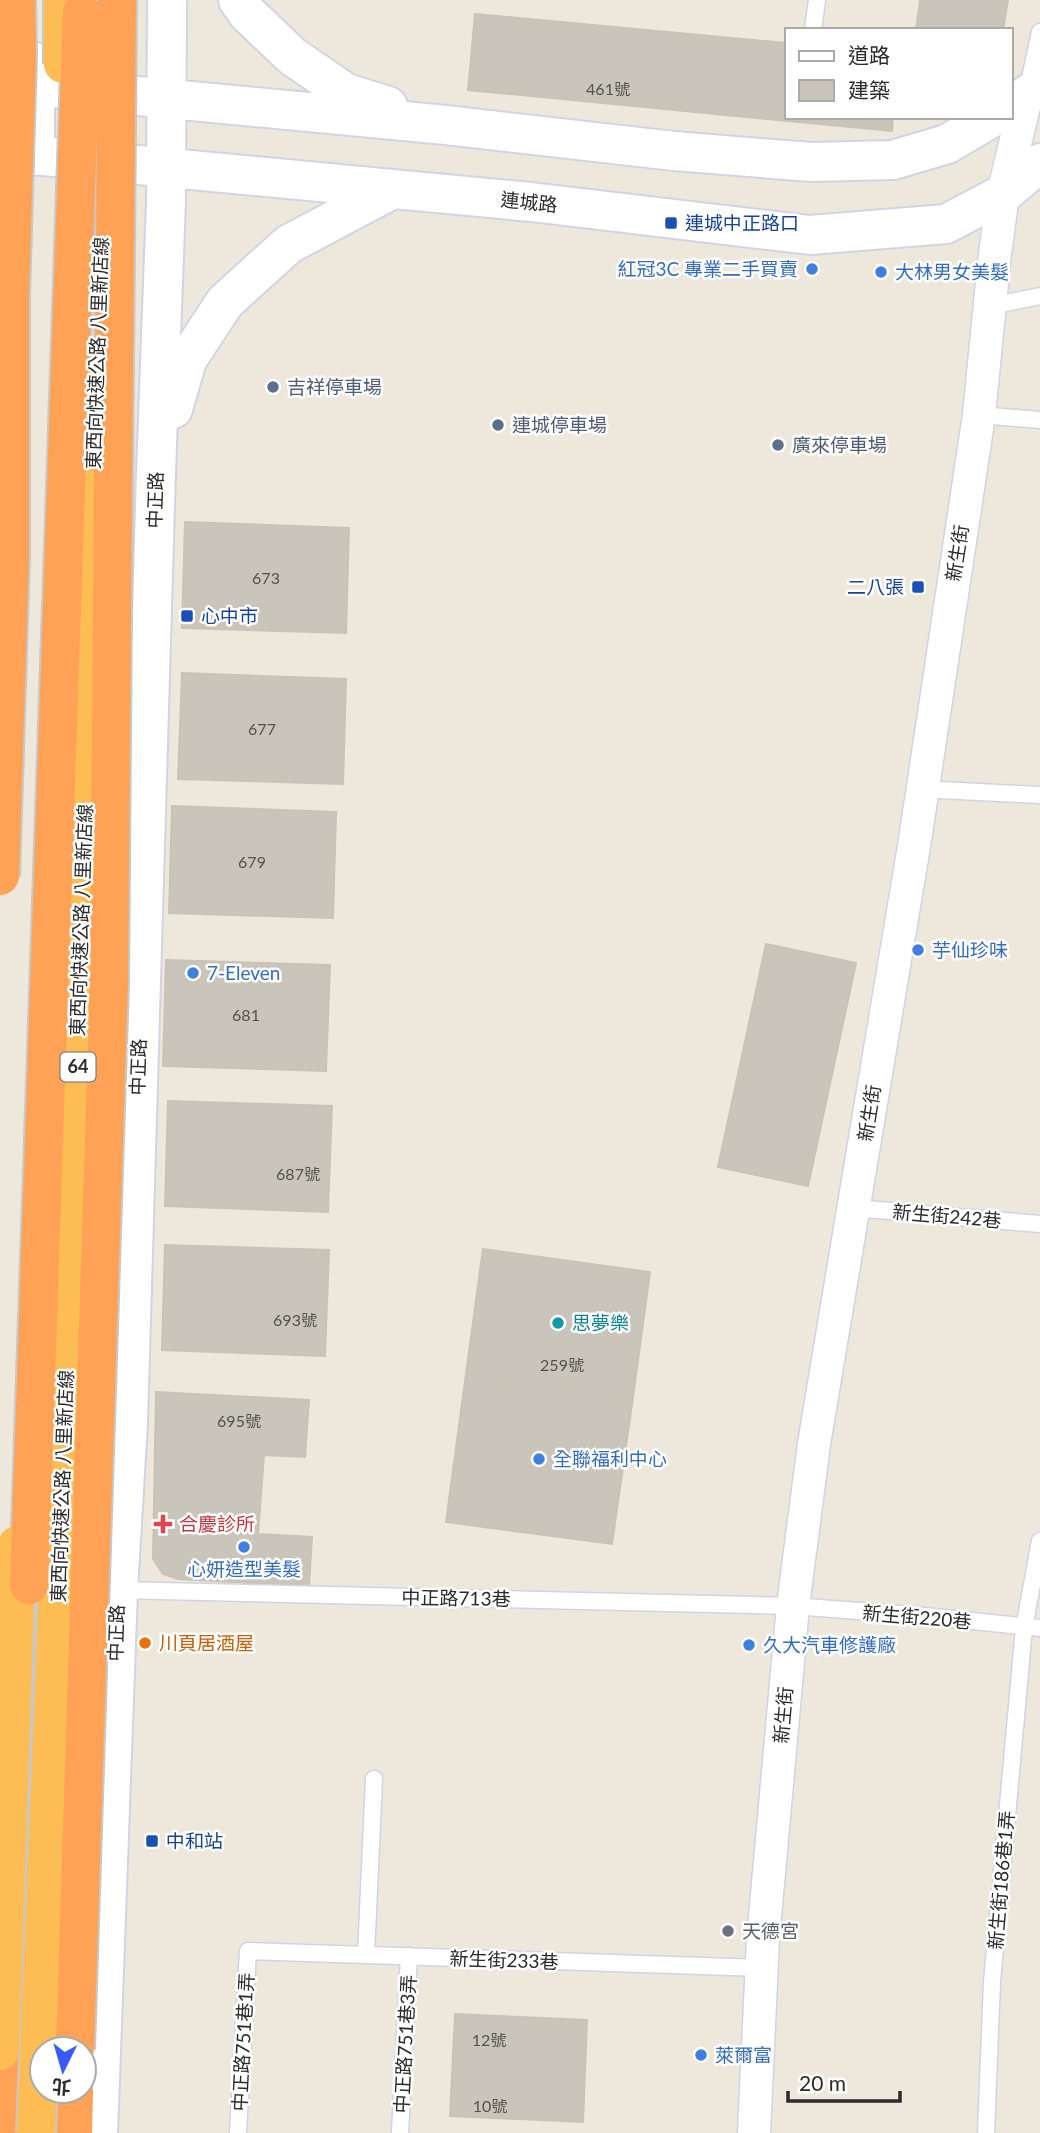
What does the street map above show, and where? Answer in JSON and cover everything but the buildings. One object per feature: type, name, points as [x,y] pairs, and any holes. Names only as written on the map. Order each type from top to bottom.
[{"type":"highway","points":[[0,876],[9,555],[10,295],[16,0]]},
{"type":"highway","points":[[75,2035],[109,982],[117,0]]},
{"type":"highway","points":[[12,2133],[83,3]]},
{"type":"highway","name":"64","points":[[0,2051],[30,1132],[48,448],[83,3]]},
{"type":"highway","name":"東西向快速公路 八里新店線","points":[[36,2133],[76,1140],[105,60],[83,3]]},
{"type":"highway","points":[[73,2133],[74,2105]]},
{"type":"main road","points":[[18,154],[17,85],[35,0]]},
{"type":"main road","name":"中正路","points":[[99,2133],[118,1590],[128,1408],[163,314],[168,99],[167,0]]},
{"type":"main road","points":[[238,0],[247,13],[292,56],[346,93],[446,125]]},
{"type":"main road","points":[[17,85],[446,125],[674,151],[825,162],[893,160],[947,144],[990,119]]},
{"type":"main road","name":"連城路","points":[[18,154],[531,202],[810,235],[947,224],[1003,194],[1040,163]]},
{"type":"main road","points":[[114,163],[114,239],[163,314]]},
{"type":"main road","points":[[156,472],[187,360],[225,302],[289,244],[393,190]]},
{"type":"street","name":"新生街","points":[[754,2133],[761,1968],[793,1606],[814,1444],[854,1208],[979,415],[1003,194],[1026,97]]},
{"type":"lane","points":[[813,28],[817,0]]},
{"type":"lane","points":[[1026,97],[1040,32]]},
{"type":"lane","points":[[991,306],[1040,296]]},
{"type":"lane","points":[[979,415],[1040,421]]},
{"type":"lane","points":[[921,789],[1040,795]]},
{"type":"lane","name":"新生街242巷","points":[[854,1208],[1040,1224]]},
{"type":"lane","name":"新生街186巷1弄","points":[[986,2133],[992,1982],[1040,1541]]},
{"type":"lane","name":"中正路713巷","points":[[118,1590],[793,1606]]},
{"type":"lane","name":"新生街220巷","points":[[793,1606],[925,1616],[1032,1628]]},
{"type":"lane","points":[[366,1955],[374,1779]]},
{"type":"lane","name":"新生街233巷","points":[[248,1951],[761,1968]]},
{"type":"lane","name":"中正路751巷1弄","points":[[238,2133],[248,1951]]},
{"type":"lane","name":"中正路751巷3弄","points":[[400,2133],[409,1956]]},
{"type":"place","name":"連城中正路口","points":[[671,223]]},
{"type":"place","name":"紅冠3C 專業二手買賣","points":[[812,269]]},
{"type":"place","name":"大林男女美髮","points":[[881,272]]},
{"type":"place","name":"吉祥停車場","points":[[273,387]]},
{"type":"place","name":"連城停車場","points":[[498,425]]},
{"type":"place","name":"廣來停車場","points":[[778,445]]},
{"type":"place","name":"二八張","points":[[918,587]]},
{"type":"place","name":"心中市","points":[[187,616]]},
{"type":"place","name":"芋仙珍味","points":[[918,950]]},
{"type":"place","name":"7-Eleven","points":[[193,973]]},
{"type":"place","name":"思夢樂","points":[[558,1323]]},
{"type":"place","name":"全聯福利中心","points":[[539,1459]]},
{"type":"place","name":"合慶診所","points":[[163,1524]]},
{"type":"place","name":"心妍造型美髮","points":[[244,1547]]},
{"type":"place","name":"川頁居酒屋","points":[[145,1643]]},
{"type":"place","name":"久大汽車修護廠","points":[[749,1645]]},
{"type":"place","name":"中和站","points":[[152,1841]]},
{"type":"place","name":"天德宮","points":[[728,1931]]},
{"type":"place","name":"萊爾富","points":[[701,2055]]}]
